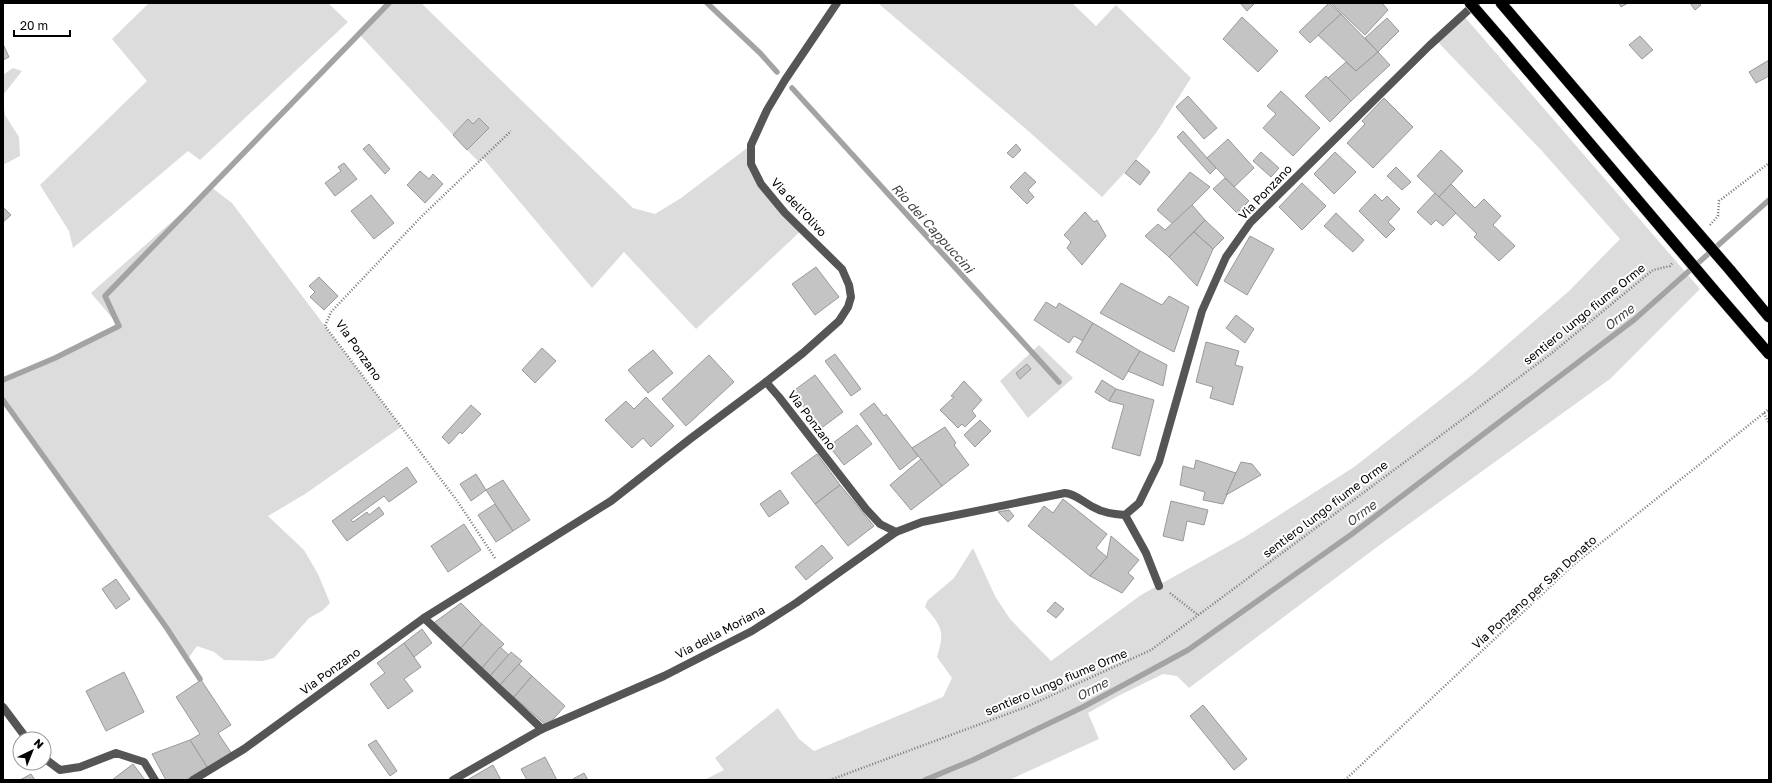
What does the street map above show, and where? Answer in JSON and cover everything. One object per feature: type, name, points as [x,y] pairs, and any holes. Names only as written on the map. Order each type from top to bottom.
[{"type":"highway","points":[[1470,3],[1769,354]]},
{"type":"highway","points":[[1501,3],[1769,317]]},
{"type":"street","name":"Via dell'Olivo","points":[[766,382],[803,353],[839,321],[848,307],[851,297],[849,285],[842,269],[785,213],[761,184],[751,164],[751,145],[764,116],[785,80],[837,3]]},
{"type":"street","name":"Via Ponzano","points":[[1125,515],[1140,503],[1159,462],[1202,312],[1226,257],[1250,223],[1429,46],[1476,3]]},
{"type":"street","name":"Via Ponzano","points":[[193,780],[250,744],[424,618],[611,501],[690,438],[766,382],[866,509],[880,524],[896,532]]},
{"type":"street","points":[[896,532],[922,522],[1065,493],[1073,494],[1096,508],[1111,514],[1125,515],[1146,553],[1159,586]]},
{"type":"street","name":"Via della Moriana","points":[[453,780],[542,729],[664,676],[752,631],[796,603],[896,532]]},
{"type":"street","points":[[424,618],[542,729]]},
{"type":"street","points":[[3,707],[21,731]]},
{"type":"street","points":[[52,764],[60,770],[70,769],[116,753],[144,762],[154,780]]},
{"type":"path","name":"Via Ponzano","points":[[503,569],[458,502],[325,326],[331,312],[416,222],[511,131]]},
{"type":"path","points":[[1708,227],[1718,216],[1719,200],[1769,163]]},
{"type":"path","name":"sentiero lungo fiume Orme","points":[[830,780],[1026,707],[1151,650],[1552,353],[1653,270],[1670,266],[1675,260]]},
{"type":"path","name":"Via Ponzano per San Donato","points":[[1345,780],[1572,566],[1769,409]]},
{"type":"path","points":[[1764,412],[1769,424]]},
{"type":"path","points":[[1159,586],[1198,615]]},
{"type":"shaded area","points":[[149,3],[328,3],[348,22],[200,160],[188,151],[73,248],[69,231],[40,185],[147,81],[112,39]]},
{"type":"shaded area","points":[[389,3],[421,3],[633,208],[655,214],[681,198],[751,145],[751,164],[761,184],[803,229],[696,329],[624,252],[592,288],[483,158],[479,162],[467,150],[489,128],[473,124],[468,120],[453,135],[359,34]]},
{"type":"shaded area","points":[[1072,3],[1096,26],[1116,5],[1191,78],[1158,130],[1136,160],[1102,197],[1026,129],[879,4]]},
{"type":"shaded area","points":[[1463,15],[1700,289],[1610,379],[1377,547],[1189,688],[1177,676],[1163,674],[1118,696],[1088,713],[1099,739],[1009,780],[704,780],[724,770],[715,758],[778,708],[799,739],[814,751],[943,697],[952,678],[937,657],[941,641],[940,630],[935,620],[925,607],[927,601],[954,578],[973,548],[995,596],[1010,619],[1051,661],[1141,595],[1245,537],[1354,467],[1472,375],[1569,291],[1620,239],[1542,151],[1436,40]]},
{"type":"shaded area","points":[[13,68],[22,71],[3,95],[3,75]]},
{"type":"shaded area","points":[[3,95],[5,115],[19,137],[20,156],[3,165]]},
{"type":"shaded area","points":[[211,187],[232,203],[401,427],[305,494],[268,516],[304,550],[318,574],[330,603],[322,611],[309,618],[274,658],[263,661],[224,660],[214,652],[197,646],[187,660],[3,400],[3,380],[55,358],[119,326],[91,293]]},
{"type":"shaded area","points":[[1039,345],[1073,378],[1028,418],[1000,381]]},
{"type":"building","points":[[1240,3],[1255,3],[1247,11]]},
{"type":"building","points":[[1329,3],[1341,14],[1310,43],[1299,32]]},
{"type":"building","points":[[1331,3],[1382,3],[1388,10],[1365,35]]},
{"type":"building","points":[[1619,3],[1628,3],[1621,7]]},
{"type":"building","points":[[1690,3],[1699,3],[1701,5],[1695,10]]},
{"type":"building","points":[[1341,14],[1378,52],[1356,71],[1318,35]]},
{"type":"building","points":[[1242,17],[1278,51],[1258,72],[1223,39]]},
{"type":"building","points":[[1387,18],[1399,31],[1378,52],[1365,38]]},
{"type":"building","points":[[1640,36],[1653,50],[1642,59],[1629,45]]},
{"type":"building","points":[[3,44],[9,57],[3,60]]},
{"type":"building","points":[[1378,52],[1390,65],[1351,101],[1328,78],[1346,62],[1356,71]]},
{"type":"building","points":[[1769,60],[1769,76],[1756,83],[1749,72]]},
{"type":"building","points":[[1326,76],[1351,101],[1330,122],[1305,96]]},
{"type":"building","points":[[1281,91],[1320,128],[1293,156],[1263,128],[1276,114],[1267,106]]},
{"type":"building","points":[[1188,96],[1217,128],[1204,139],[1176,107]]},
{"type":"building","points":[[1384,98],[1413,127],[1373,168],[1347,143],[1365,124],[1362,121]]},
{"type":"building","points":[[479,118],[489,128],[467,150],[453,135],[468,119],[473,124]]},
{"type":"building","points":[[1183,131],[1216,168],[1210,174],[1177,137]]},
{"type":"building","points":[[1228,139],[1254,168],[1234,187],[1207,158]]},
{"type":"building","points":[[369,144],[390,169],[385,174],[363,149]]},
{"type":"building","points":[[1016,144],[1021,150],[1013,158],[1007,153]]},
{"type":"building","points":[[1441,150],[1463,171],[1439,197],[1417,176]]},
{"type":"building","points":[[1261,152],[1279,168],[1271,177],[1253,161]]},
{"type":"building","points":[[1335,152],[1356,172],[1334,194],[1314,174]]},
{"type":"building","points":[[1136,160],[1150,172],[1140,185],[1125,173]]},
{"type":"building","points":[[344,163],[357,179],[335,196],[325,183],[341,171],[338,167]]},
{"type":"building","points":[[1396,167],[1411,182],[1402,190],[1387,176]]},
{"type":"building","points":[[420,171],[429,179],[433,174],[443,184],[425,203],[407,185]]},
{"type":"building","points":[[1025,172],[1036,182],[1028,190],[1034,197],[1027,204],[1010,187]]},
{"type":"building","points":[[1190,172],[1210,187],[1173,224],[1157,210]]},
{"type":"building","points":[[1225,178],[1249,201],[1237,213],[1213,189]]},
{"type":"building","points":[[1302,183],[1326,206],[1302,230],[1279,207]]},
{"type":"building","points":[[1451,184],[1475,208],[1484,199],[1501,216],[1493,225],[1515,246],[1499,261],[1474,237],[1477,234],[1439,197]]},
{"type":"building","points":[[1435,193],[1456,213],[1443,226],[1436,220],[1431,225],[1417,212]]},
{"type":"building","points":[[1375,194],[1382,201],[1387,196],[1400,209],[1388,222],[1395,229],[1386,238],[1359,211]]},
{"type":"building","points":[[371,195],[394,223],[374,239],[351,211]]},
{"type":"building","points":[[1192,205],[1205,220],[1169,257],[1145,236],[1158,224],[1165,230]]},
{"type":"building","points":[[3,207],[11,215],[3,222]]},
{"type":"building","points":[[1085,212],[1094,222],[1097,220],[1106,236],[1082,265],[1067,248],[1071,242],[1064,235]]},
{"type":"building","points":[[1336,213],[1364,240],[1353,252],[1324,226]]},
{"type":"building","points":[[1205,220],[1224,238],[1213,249],[1194,232]]},
{"type":"building","points":[[1194,232],[1213,249],[1197,286],[1169,257]]},
{"type":"building","points":[[1250,236],[1274,249],[1247,295],[1224,281]]},
{"type":"building","points":[[816,267],[839,297],[815,315],[792,284]]},
{"type":"building","points":[[319,277],[338,296],[324,310],[310,297],[315,292],[309,286]]},
{"type":"building","points":[[1121,283],[1162,305],[1169,296],[1189,307],[1174,352],[1100,313]]},
{"type":"building","points":[[1046,302],[1056,308],[1059,303],[1093,323],[1083,341],[1074,336],[1069,343],[1034,320]]},
{"type":"building","points":[[1236,315],[1254,329],[1245,343],[1226,328]]},
{"type":"building","points":[[1093,323],[1140,351],[1123,380],[1076,352]]},
{"type":"building","points":[[1206,342],[1239,351],[1235,365],[1243,367],[1233,405],[1210,398],[1213,387],[1196,382]]},
{"type":"building","points":[[542,348],[556,361],[535,383],[522,370]]},
{"type":"building","points":[[653,350],[673,373],[648,393],[628,370]]},
{"type":"building","points":[[1140,351],[1167,365],[1163,386],[1128,371]]},
{"type":"building","points":[[835,354],[861,389],[851,396],[825,361]]},
{"type":"building","points":[[709,355],[734,382],[686,426],[662,399]]},
{"type":"building","points":[[1027,364],[1031,369],[1020,379],[1016,373]]},
{"type":"building","points":[[815,375],[843,412],[820,429],[792,392]]},
{"type":"building","points":[[1102,380],[1116,389],[1109,401],[1095,392]]},
{"type":"building","points":[[964,381],[982,400],[972,411],[976,416],[965,427],[962,424],[958,428],[940,410],[954,397],[951,396]]},
{"type":"building","points":[[1116,389],[1154,400],[1140,456],[1112,448],[1124,405],[1109,401]]},
{"type":"building","points":[[646,397],[674,426],[651,447],[643,438],[632,448],[605,420],[626,401],[634,409]]},
{"type":"building","points":[[874,403],[884,416],[886,414],[918,456],[900,470],[860,414]]},
{"type":"building","points":[[471,405],[481,414],[462,434],[460,432],[449,444],[442,437]]},
{"type":"building","points":[[980,420],[991,431],[975,447],[964,435]]},
{"type":"building","points":[[857,425],[872,444],[844,465],[829,446]]},
{"type":"building","points":[[945,427],[956,443],[954,445],[969,465],[942,486],[912,448]]},
{"type":"building","points":[[817,454],[840,485],[815,504],[791,473]]},
{"type":"building","points":[[921,459],[942,486],[911,510],[890,485]]},
{"type":"building","points":[[1196,460],[1236,473],[1223,504],[1203,500],[1205,492],[1180,485],[1183,466],[1194,469]]},
{"type":"building","points":[[1241,462],[1252,464],[1261,475],[1226,495]]},
{"type":"building","points":[[407,467],[417,482],[389,502],[384,496],[351,520],[353,522],[367,512],[369,515],[379,507],[384,514],[347,541],[332,521]]},
{"type":"building","points":[[476,474],[486,490],[471,501],[460,484]]},
{"type":"building","points":[[503,480],[530,520],[513,531],[486,490]]},
{"type":"building","points":[[840,485],[874,526],[848,546],[815,504]]},
{"type":"building","points":[[780,490],[789,503],[769,517],[760,504]]},
{"type":"building","points":[[1063,499],[1107,534],[1096,548],[1107,557],[1090,576],[1028,526],[1044,506],[1053,513]]},
{"type":"building","points":[[1171,501],[1208,510],[1204,525],[1187,521],[1183,541],[1163,536]]},
{"type":"building","points":[[495,504],[513,531],[496,542],[478,515]]},
{"type":"building","points":[[1009,510],[1014,516],[1008,522],[998,512]]},
{"type":"building","points":[[464,524],[481,550],[448,572],[431,546]]},
{"type":"building","points":[[1111,536],[1139,560],[1128,573],[1134,578],[1122,593],[1090,576],[1107,557]]},
{"type":"building","points":[[822,545],[833,558],[806,580],[795,567]]},
{"type":"building","points":[[116,579],[130,599],[116,609],[102,589]]},
{"type":"building","points":[[1055,602],[1064,609],[1056,618],[1047,611]]},
{"type":"building","points":[[461,603],[482,624],[460,649],[431,625]]},
{"type":"building","points":[[482,624],[504,644],[481,669],[460,649]]},
{"type":"building","points":[[422,629],[432,643],[414,657],[404,643]]},
{"type":"building","points":[[404,643],[421,667],[404,679],[413,691],[388,709],[370,684],[385,673],[377,663]]},
{"type":"building","points":[[500,647],[509,655],[490,676],[481,669]]},
{"type":"building","points":[[511,652],[522,661],[500,685],[490,676]]},
{"type":"building","points":[[519,664],[532,676],[514,697],[500,685]]},
{"type":"building","points":[[124,672],[144,712],[106,731],[86,691]]},
{"type":"building","points":[[532,676],[565,706],[547,726],[514,697]]},
{"type":"building","points":[[201,680],[231,725],[218,733],[232,754],[209,770],[190,740],[200,734],[176,697]]},
{"type":"building","points":[[1203,705],[1247,759],[1234,770],[1190,716]]},
{"type":"building","points":[[190,740],[209,770],[185,780],[166,780],[152,754]]},
{"type":"building","points":[[376,740],[397,771],[390,776],[368,745]]},
{"type":"building","points":[[545,757],[557,780],[527,780],[521,769]]},
{"type":"building","points":[[133,764],[145,780],[112,780]]},
{"type":"building","points":[[493,765],[501,780],[469,779]]},
{"type":"building","points":[[584,773],[588,780],[573,779]]},
{"type":"building","points":[[31,774],[35,780],[20,780]]},
{"type":"waterway","points":[[3,380],[55,358],[119,326],[105,296],[389,3]]},
{"type":"waterway","name":"Rio dei Cappuccini","points":[[707,3],[760,53],[777,72]]},
{"type":"waterway","name":"Rio dei Cappuccini","points":[[792,88],[1059,382]]},
{"type":"waterway","name":"Orme","points":[[925,780],[973,760],[1083,707],[1188,650],[1352,534],[1635,319],[1769,200]]},
{"type":"waterway","points":[[3,400],[166,627],[200,679]]}]
